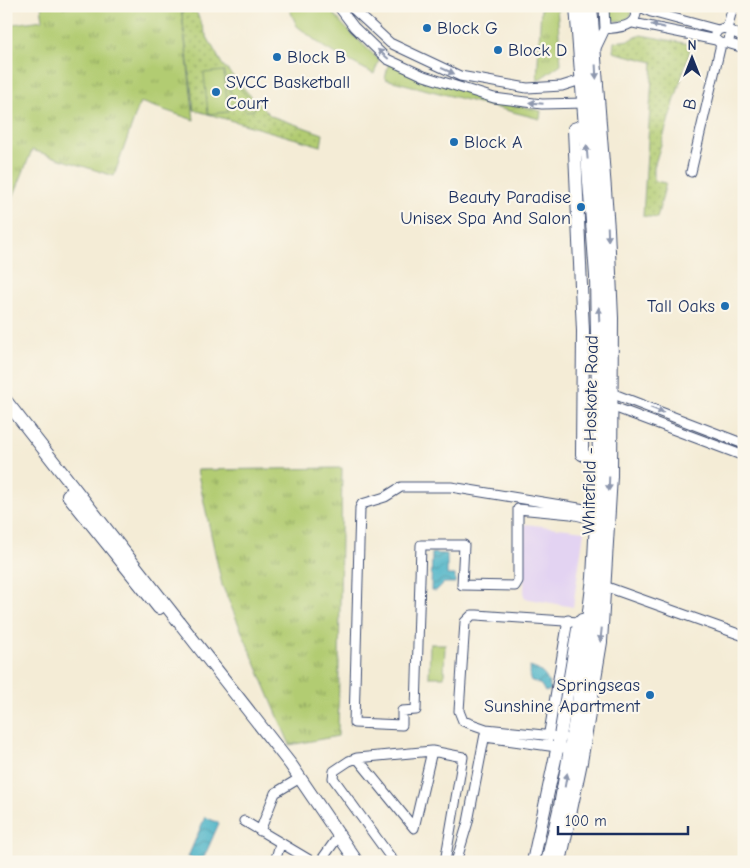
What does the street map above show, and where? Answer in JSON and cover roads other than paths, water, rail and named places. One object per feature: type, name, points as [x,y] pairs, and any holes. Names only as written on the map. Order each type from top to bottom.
[{"type":"main road","name":"Whitefield - Hoskote Road","points":[[548,862],[560,741],[597,516],[600,463],[603,276],[585,124],[584,79],[577,6]]},
{"type":"main road","name":"Whitefield - Hoskote Road","points":[[559,862],[568,826],[591,705],[604,586],[611,400],[603,276],[595,50],[590,6]]},
{"type":"street","points":[[338,6],[354,27],[387,59],[424,76],[494,98],[542,104],[585,103]]},
{"type":"street","points":[[350,6],[390,43],[460,76],[527,88],[562,86],[584,79]]},
{"type":"street","points":[[595,50],[605,29],[604,6]]},
{"type":"street","points":[[633,23],[636,18],[637,6],[723,36],[744,48]]},
{"type":"street","name":"B","points":[[691,172],[723,36],[733,6]]},
{"type":"street","points":[[605,29],[633,23],[723,36],[744,37]]},
{"type":"street","points":[[585,124],[574,129],[584,331],[582,454],[600,463]]},
{"type":"street","points":[[6,400],[297,779],[338,839],[357,862]]},
{"type":"street","points":[[611,400],[744,444]]},
{"type":"street","points":[[611,400],[744,456]]},
{"type":"street","points":[[6,414],[113,553],[297,779]]},
{"type":"street","points":[[401,487],[452,487],[597,516],[518,509],[518,581],[516,586],[462,585],[464,545],[421,545],[416,710],[402,710],[402,725],[354,723],[360,508],[362,504],[386,498],[401,487]]},
{"type":"street","points":[[604,586],[744,636]]},
{"type":"street","points":[[533,862],[560,741],[579,620],[477,615],[468,618],[465,622],[459,711],[463,721],[486,733],[560,741]]},
{"type":"street","points":[[456,862],[468,822],[486,733]]},
{"type":"street","points":[[357,758],[414,828],[432,751]]},
{"type":"street","points":[[394,862],[333,778],[334,771],[349,760],[432,751],[463,757],[445,862]]},
{"type":"street","points":[[260,831],[275,794],[297,779]]},
{"type":"street","points":[[244,821],[280,844],[314,862]]},
{"type":"street","points":[[320,862],[338,839]]},
{"type":"street","points":[[338,839],[349,862]]},
{"type":"street","points":[[275,862],[280,844]]},
{"type":"water","points":[[432,553],[447,554],[447,575],[455,575],[455,583],[444,583],[436,591],[431,590]]},
{"type":"water","points":[[530,667],[539,670],[544,675],[551,690],[545,692],[541,685],[530,680]]},
{"type":"water","points":[[205,817],[219,823],[202,862],[188,857]]},
{"type":"place","name":"Block G","points":[[427,28]]},
{"type":"place","name":"Block D","points":[[498,50]]},
{"type":"place","name":"Block B","points":[[277,57]]},
{"type":"place","name":"SVCC Basketball Court","points":[[216,92]]},
{"type":"place","name":"Block A","points":[[454,142]]},
{"type":"place","name":"Beauty Paradise Unisex Spa And Salon","points":[[581,207]]},
{"type":"place","name":"Tall Oaks","points":[[725,306]]},
{"type":"place","name":"Springseas Sunshine Apartment","points":[[650,695]]}]
